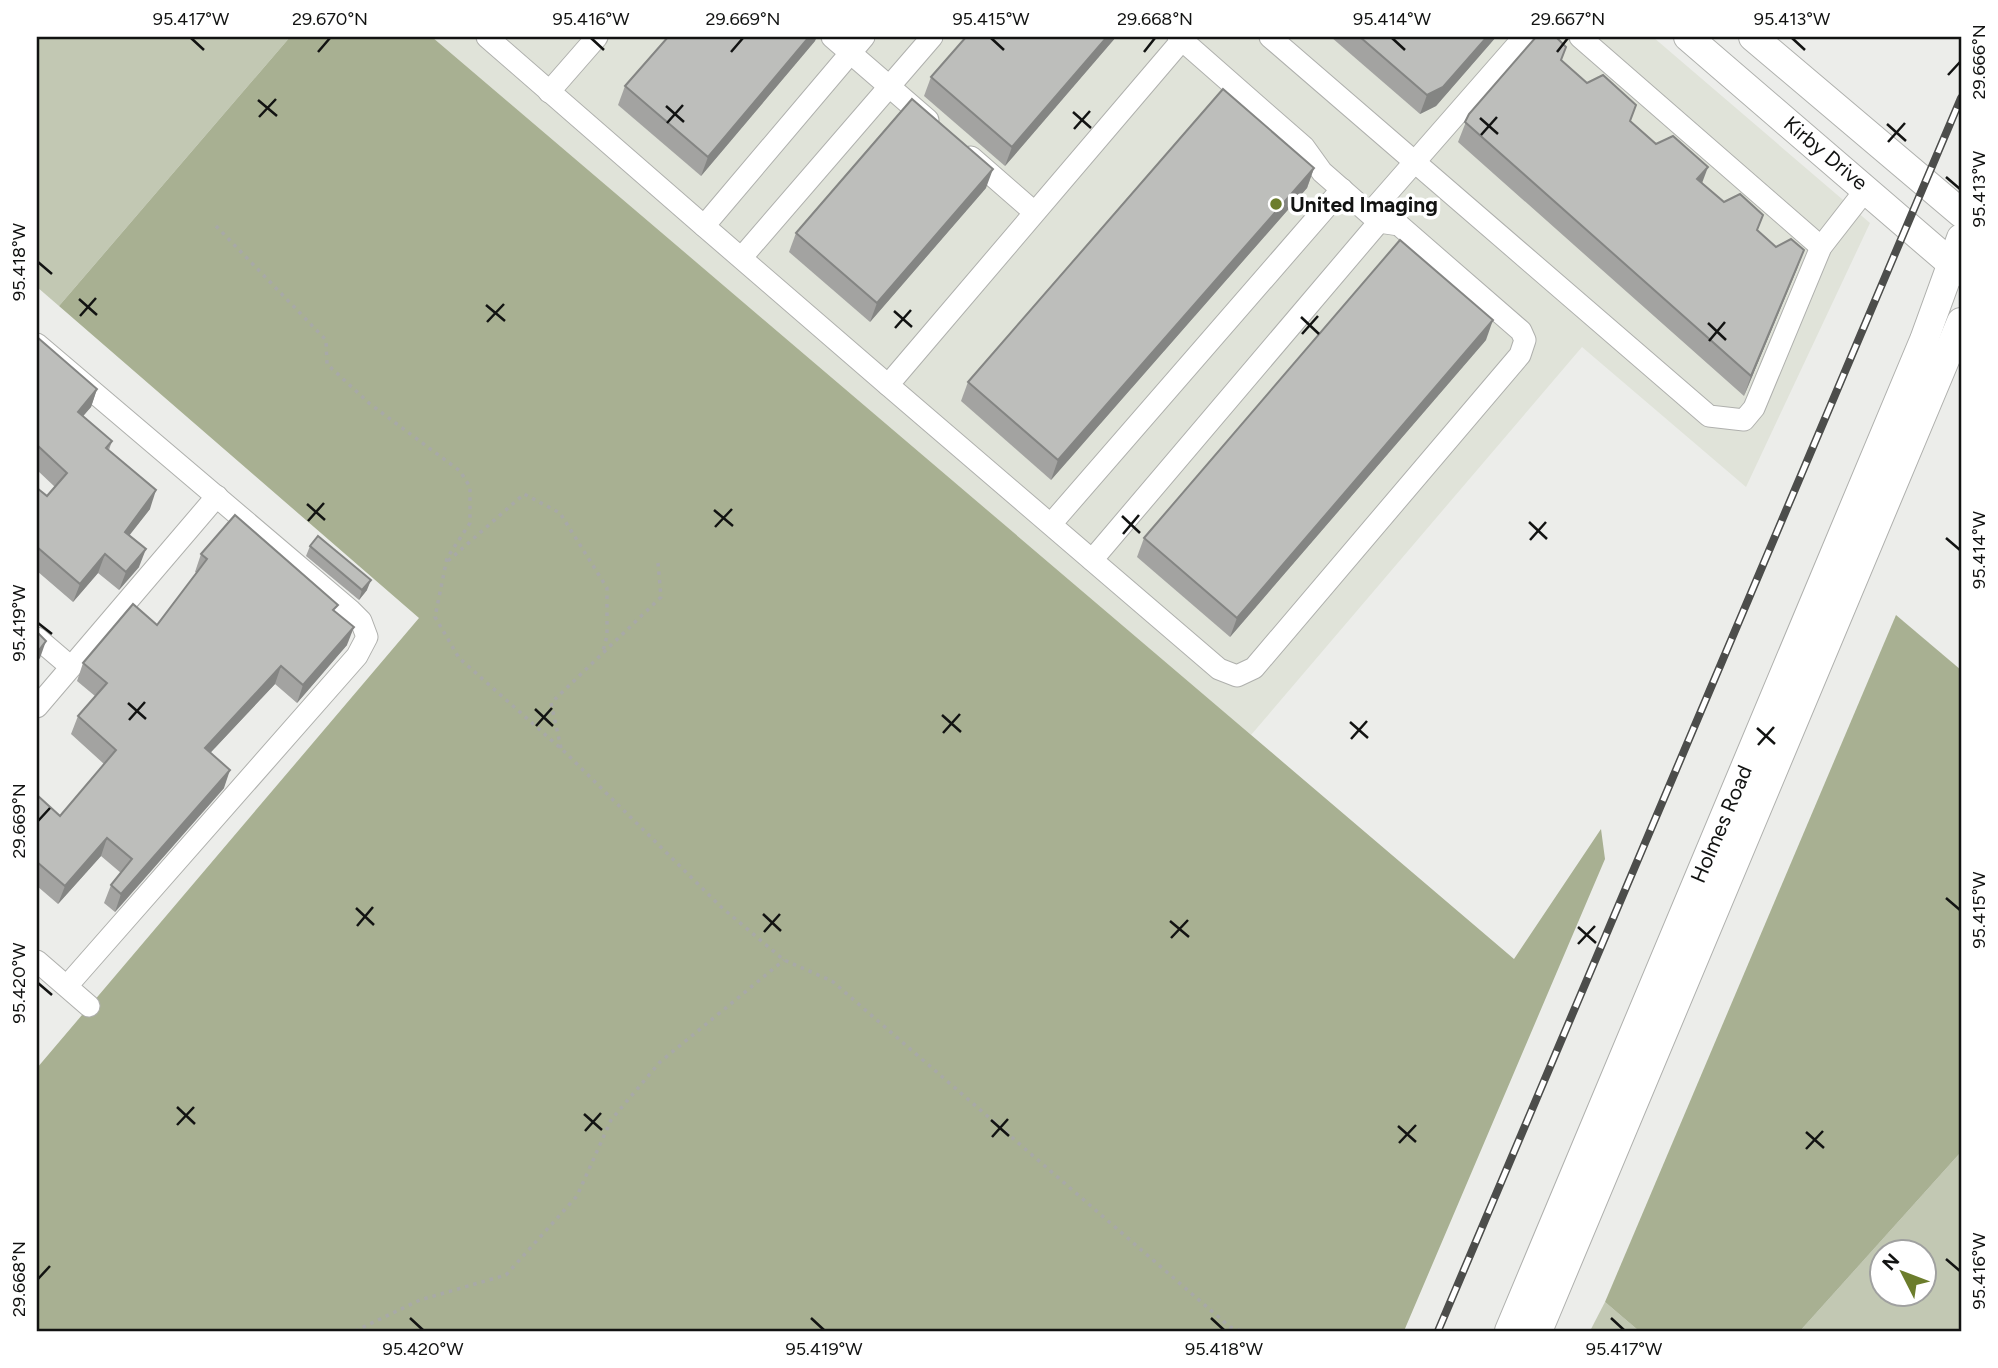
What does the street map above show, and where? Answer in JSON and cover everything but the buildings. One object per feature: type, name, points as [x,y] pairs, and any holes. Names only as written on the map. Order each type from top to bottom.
[{"type":"main road","name":"Kirby Drive","points":[[1688,37],[1867,188],[1958,258]]},
{"type":"main road","name":"Kirby Drive","points":[[1753,37],[1961,213]]},
{"type":"main road","name":"Holmes Road","points":[[1509,1331],[1958,258]]},
{"type":"main road","name":"Holmes Road","points":[[1538,1331],[1961,322]]},
{"type":"street","points":[[487,37],[888,385],[1229,675],[1246,674],[1272,647],[1524,347],[1521,331],[1399,225],[1375,218],[1322,172],[1304,147],[1180,38],[888,385]]},
{"type":"street","points":[[549,92],[597,37]]},
{"type":"street","points":[[832,37],[857,45],[889,86],[1034,212]]},
{"type":"street","points":[[742,257],[932,37]]},
{"type":"street","points":[[1270,37],[1709,416],[1744,420],[1754,408],[1821,247],[1867,188]]},
{"type":"street","points":[[1092,560],[1375,218],[1416,162],[1524,37]]},
{"type":"street","points":[[1580,37],[1821,247]]},
{"type":"street","points":[[704,226],[857,45]]},
{"type":"street","points":[[1051,524],[1342,189]]},
{"type":"street","points":[[37,344],[350,610],[361,621],[367,637],[357,656],[67,986]]},
{"type":"street","points":[[37,707],[217,496]]},
{"type":"street","points":[[37,638],[71,667]]},
{"type":"street","points":[[37,961],[89,1006]]},
{"type":"path","points":[[216,226],[326,340],[327,364],[369,404],[460,471],[470,487],[470,523],[446,562],[435,617],[459,658],[562,750],[720,906],[784,960],[832,981],[1230,1327],[1242,1331]]},
{"type":"path","points":[[446,562],[524,495],[560,513],[607,588],[607,636],[603,652]]},
{"type":"path","points":[[562,750],[551,703],[661,597],[658,563]]},
{"type":"path","points":[[355,1331],[420,1300],[506,1275],[577,1196],[611,1120],[660,1062],[784,960]]},
{"type":"shaded area","points":[[432,37],[1653,37],[1870,223],[1746,487],[1582,347],[1251,735]]},
{"type":"green space","points":[[37,37],[290,37],[59,306],[37,287]]},
{"type":"green space","points":[[290,37],[432,37],[1514,959],[1601,829],[1605,859],[1404,1331],[37,1331],[37,1068],[419,618],[59,306]]},
{"type":"green space","points":[[1896,615],[1961,670],[1961,1152],[1884,1238],[1868,1238],[1868,1255],[1800,1331],[1639,1331],[1605,1302]]},
{"type":"green space","points":[[1961,1152],[1961,1331],[1800,1331],[1868,1255],[1868,1308],[1938,1308],[1938,1238],[1884,1238]]},
{"type":"green space","points":[[1605,1302],[1639,1331],[1590,1331]]},
{"type":"railway","points":[[1438,1331],[1961,98]]},
{"type":"place","name":"United Imaging","points":[[1276,204]]}]
